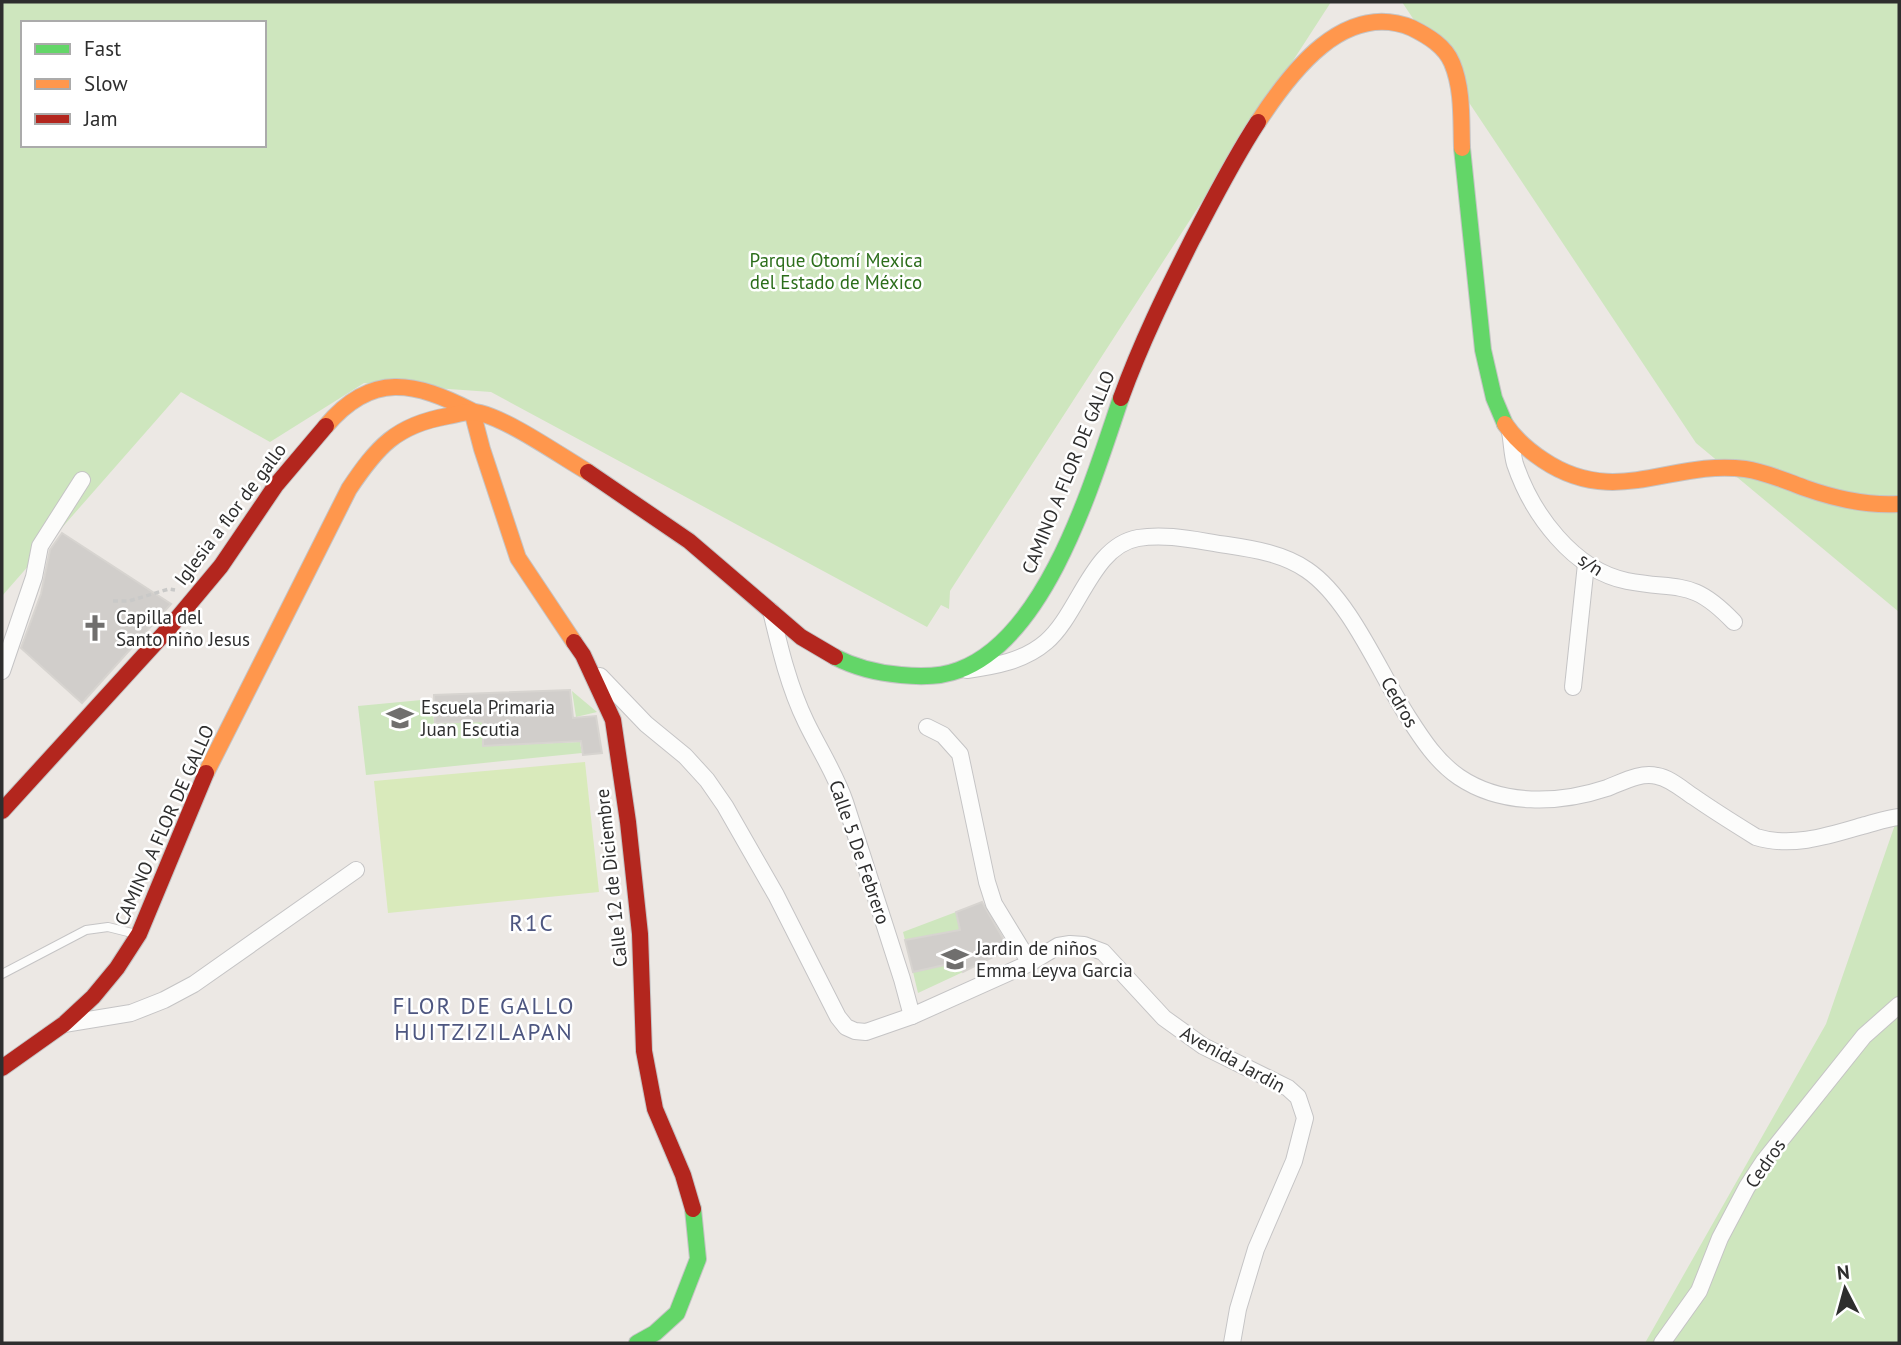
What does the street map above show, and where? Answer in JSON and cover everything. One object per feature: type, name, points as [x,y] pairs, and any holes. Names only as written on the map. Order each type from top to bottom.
[{"type":"street","name":"CAMINO A FLOR DE GALLO","points":[[965,670],[1006,637],[1034,608],[1060,558],[1137,357],[1238,153],[1285,81],[1322,46],[1359,21],[1391,19],[1423,34],[1444,48],[1453,66],[1459,98],[1481,341],[1492,389],[1510,432]]},
{"type":"street","name":"Iglesia a flor de gallo","points":[[2,811],[170,627],[221,566],[275,485],[329,422],[350,402],[374,391],[402,385],[439,394],[472,411]]},
{"type":"street","points":[[472,411],[499,422],[564,457],[644,510],[706,555],[820,650],[845,665],[871,673],[922,676],[965,670]]},
{"type":"street","name":"Calle 12 de Diciembre","points":[[472,411],[518,558],[583,655],[613,720],[628,822],[640,934],[644,1051],[655,1109],[683,1175],[693,1210],[698,1259],[677,1313],[638,1343]]},
{"type":"street","name":"CAMINO A FLOR DE GALLO","points":[[2,1068],[64,1024],[93,997],[117,968],[139,934],[201,784],[349,489],[374,451],[393,435],[431,417],[472,411]]},
{"type":"street","points":[[1510,432],[1565,473],[1592,481],[1641,482],[1737,468],[1762,471],[1842,501],[1868,506],[1899,504]]},
{"type":"street","name":"s/n","points":[[1510,432],[1515,463],[1538,508],[1566,546],[1587,564],[1627,581],[1684,587],[1699,592],[1718,605],[1734,622]]},
{"type":"street","points":[[2,671],[34,577],[40,546],[82,480]]},
{"type":"street","name":"Cedros","points":[[965,670],[1011,661],[1045,643],[1064,624],[1098,565],[1122,544],[1136,538],[1191,539],[1256,550],[1289,560],[1307,569],[1331,593],[1353,624],[1379,664],[1396,699],[1434,754],[1458,776],[1490,793],[1522,799],[1551,798],[1586,794],[1632,778],[1658,776],[1756,837],[1778,842],[1834,835],[1899,817]]},
{"type":"street","points":[[1573,687],[1587,564]]},
{"type":"street","name":"Calle 5 De Febrero","points":[[771,611],[780,651],[805,720],[840,788],[912,1016]]},
{"type":"street","name":"Avenida Jardin","points":[[583,655],[614,693],[685,756],[719,798],[776,895],[838,1017],[846,1027],[866,1032],[912,1016],[1030,963],[1058,946],[1084,945],[1103,952],[1164,1018],[1203,1046],[1270,1078],[1298,1097],[1305,1118],[1294,1161],[1256,1249],[1238,1309],[1233,1343]]},
{"type":"street","points":[[927,727],[943,735],[960,754],[994,904],[1030,963]]},
{"type":"street","points":[[64,1024],[131,1013],[174,995],[194,984],[356,870]]},
{"type":"street","name":"Cedros","points":[[1662,1343],[1699,1291],[1720,1238],[1764,1161],[1864,1036],[1899,1005]]},
{"type":"lane","points":[[2,974],[86,930],[108,927],[139,934]]},
{"type":"path","points":[[113,601],[130,601],[169,589],[182,592]]},
{"type":"green space","name":"Parque Otomí Mexica del Estado de México","points":[[2,2],[1331,2],[950,591],[949,609],[941,605],[927,627],[491,392],[364,383],[270,442],[181,392],[2,596]]},
{"type":"green space","points":[[1402,2],[1899,2],[1899,612],[1696,443]]},
{"type":"green space","points":[[572,691],[597,712],[576,717]]},
{"type":"green space","points":[[473,693],[482,693],[483,746],[580,742],[582,753],[366,775],[358,706],[432,699],[434,723],[474,722]]},
{"type":"green space","points":[[585,762],[599,892],[388,913],[374,781]]},
{"type":"green space","points":[[1899,813],[1899,1343],[1645,1343],[1826,1024]]},
{"type":"green space","points":[[956,912],[961,932],[1001,928],[952,952],[963,972],[918,993],[913,972],[942,934],[905,940],[903,932]]},
{"type":"building","name":"Capilla del Santo niño Jesus","points":[[62,533],[171,604],[82,703],[21,648],[41,594],[50,550]]},
{"type":"building","points":[[570,690],[573,718],[596,716],[602,753],[583,755],[581,741],[483,746],[483,721],[435,723],[434,695]]},
{"type":"building","points":[[982,902],[1009,949],[963,972],[958,962],[913,972],[905,940],[960,930],[956,912]]},
{"type":"traffic: fast","points":[[1462,148],[1483,350],[1494,398],[1505,424]]},
{"type":"traffic: fast","points":[[835,657],[875,671],[923,676],[959,670],[990,652],[1018,625],[1042,591],[1063,552],[1081,511],[1121,398]]},
{"type":"traffic: fast","points":[[637,1343],[655,1333],[677,1313],[698,1259],[693,1209]]},
{"type":"traffic: slow","points":[[1258,122],[1286,83],[1322,46],[1342,33],[1364,24],[1387,22],[1424,34],[1449,57],[1456,73],[1460,94],[1462,148]]},
{"type":"traffic: slow","points":[[326,426],[343,408],[360,396],[377,389],[395,387],[432,393],[472,411],[518,558],[574,642]]},
{"type":"traffic: slow","points":[[206,773],[349,489],[369,461],[390,440],[401,432],[430,420],[476,412],[520,431],[588,472]]},
{"type":"traffic: slow","points":[[1505,424],[1522,444],[1543,460],[1570,474],[1595,481],[1620,482],[1693,470],[1745,469],[1840,498],[1863,503],[1899,504]]},
{"type":"traffic: jam","points":[[1121,398],[1145,338],[1182,259],[1258,122]]},
{"type":"traffic: jam","points":[[2,811],[170,627],[221,566],[276,485],[326,426]]},
{"type":"traffic: jam","points":[[588,472],[689,541],[801,637],[835,657]]},
{"type":"traffic: jam","points":[[574,642],[583,655],[613,720],[628,822],[640,934],[644,1051],[655,1109],[683,1175],[693,1209]]},
{"type":"traffic: jam","points":[[2,1068],[64,1024],[93,997],[117,968],[139,934],[206,773]]},
{"type":"place","name":"Capilla del Santo niño Jesus","points":[[95,628]]},
{"type":"place","name":"Escuela Primaria Juan Escutia","points":[[400,718]]},
{"type":"place","name":"Jardin de niños Emma Leyva Garcia","points":[[955,959]]},
{"type":"district","name":"R1C","points":[[532,923]]},
{"type":"district","name":"FLOR DE GALLO HUITZIZILAPAN","points":[[484,1019]]}]
